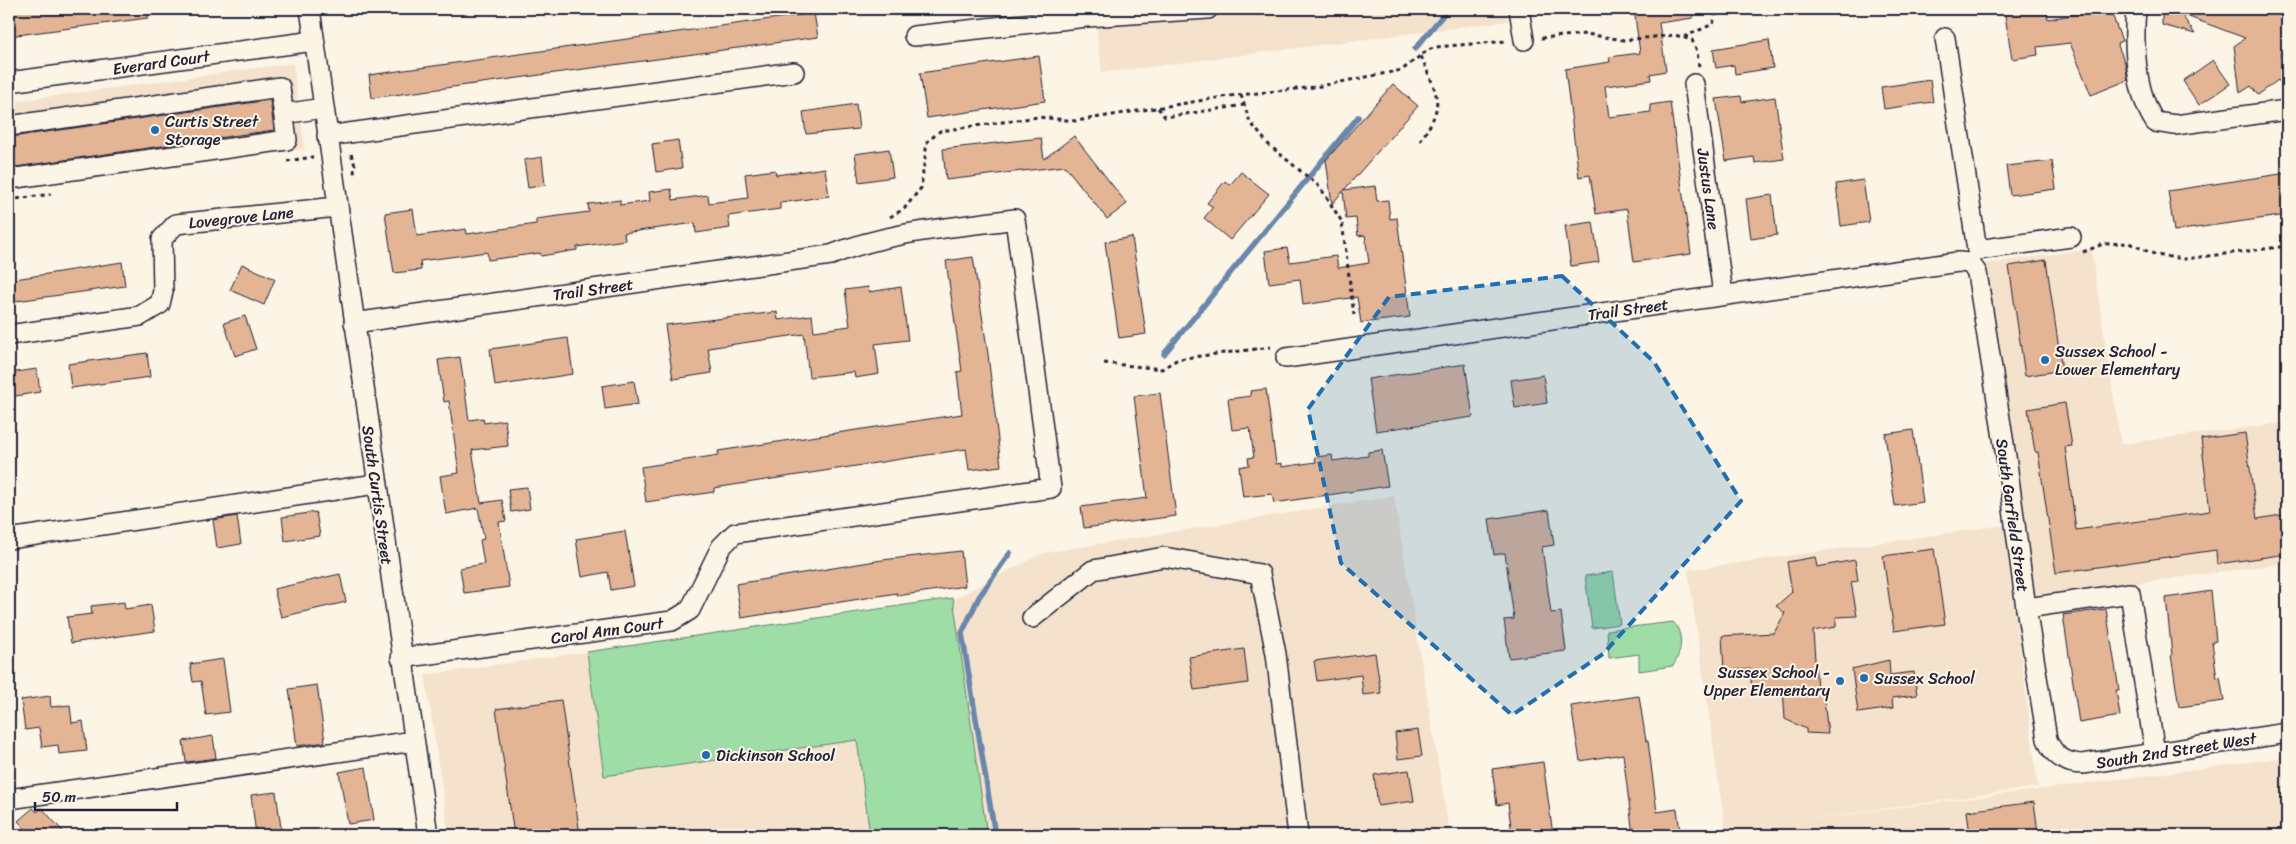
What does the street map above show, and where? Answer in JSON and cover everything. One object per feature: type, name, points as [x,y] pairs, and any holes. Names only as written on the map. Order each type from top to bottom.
[{"type":"street","name":"South Curtis Street","points":[[310,9],[376,484],[428,835]]},
{"type":"street","points":[[914,36],[1086,13],[1208,9]]},
{"type":"street","points":[[1519,9],[1524,40]]},
{"type":"street","points":[[2136,9],[2135,25],[2140,80],[2145,100],[2155,122],[2175,125],[2287,110]]},
{"type":"street","name":"South Garfield Street","points":[[1945,38],[1974,257],[2008,463],[2026,608],[2047,739],[2052,750],[2065,761]]},
{"type":"street","name":"Everard Court","points":[[9,82],[314,41]]},
{"type":"street","points":[[327,136],[794,72]]},
{"type":"street","name":"Justus Lane","points":[[1694,84],[1723,294]]},
{"type":"street","points":[[9,126],[280,87],[287,140],[9,179]]},
{"type":"street","points":[[284,114],[323,108]]},
{"type":"street","name":"Lovegrove Lane","points":[[9,335],[140,316],[160,304],[163,291],[162,239],[176,224],[337,207]]},
{"type":"street","name":"Trail Street","points":[[354,323],[831,248],[889,237],[1015,219],[1051,488],[914,509]]},
{"type":"street","name":"Trail Street","points":[[1280,353],[1958,262],[2071,237]]},
{"type":"street","points":[[9,538],[376,484]]},
{"type":"street","name":"Carol Ann Court","points":[[401,658],[672,621],[690,610],[721,547],[735,533],[914,509]]},
{"type":"street","points":[[1032,618],[1093,570],[1164,557],[1260,574],[1276,654],[1298,835]]},
{"type":"street","points":[[2026,608],[2130,592],[2155,753]]},
{"type":"street","name":"South 2nd Street West","points":[[2065,761],[2083,764],[2287,732]]},
{"type":"street","points":[[9,799],[414,741]]},
{"type":"path","points":[[1684,37],[1713,24],[1717,9]]},
{"type":"path","points":[[883,221],[904,209],[921,188],[928,142],[940,131],[1038,118],[1076,122],[1241,95],[1314,87],[1402,70],[1428,50],[1436,47],[1586,34],[1624,40],[1675,35],[1692,40],[1697,51],[1700,70],[1694,84]]},
{"type":"path","points":[[1420,141],[1433,122],[1438,102],[1421,56]]},
{"type":"path","points":[[1241,95],[1250,122],[1269,145],[1320,187],[1342,222],[1354,315]]},
{"type":"path","points":[[1158,108],[1165,117],[1245,105]]},
{"type":"path","points":[[2129,244],[2156,255],[2176,259],[2287,246]]},
{"type":"path","points":[[1104,362],[1162,368],[1178,358],[1280,353]]},
{"type":"highlighted area","points":[[1562,276],[1654,362],[1741,501],[1603,654],[1512,715],[1341,563],[1308,409],[1389,297]]},
{"type":"shaded area","points":[[1094,9],[1507,9],[1508,21],[1102,73]]},
{"type":"shaded area","name":"Curtis Street Storage","points":[[293,63],[305,149],[9,190],[9,102]]},
{"type":"shaded area","points":[[2091,249],[2121,444],[2287,422],[2287,563],[2036,597],[1984,264]]},
{"type":"shaded area","points":[[1394,496],[1450,835],[449,835],[425,675],[953,599],[1043,553]]},
{"type":"shaded area","name":"Sussex School","points":[[2004,525],[2038,787],[1798,821],[2287,757],[2287,835],[1726,835],[1688,570]]},
{"type":"green space","points":[[1613,572],[1620,624],[1592,628],[1585,576]]},
{"type":"green space","points":[[953,598],[987,835],[870,835],[857,740],[604,776],[587,652]]},
{"type":"green space","points":[[1673,622],[1679,632],[1680,650],[1673,666],[1639,671],[1639,654],[1609,658],[1607,630]]},
{"type":"building","points":[[9,9],[147,9],[148,18],[9,36]]},
{"type":"building","points":[[1634,9],[1692,9],[1693,18],[1659,23],[1666,71],[1650,74],[1651,80],[1605,86],[1609,117],[1651,112],[1650,105],[1670,102],[1691,254],[1634,262],[1627,209],[1596,214],[1590,175],[1579,177],[1565,69],[1610,62],[1609,57],[1640,53]]},
{"type":"building","points":[[2004,9],[2046,9],[2048,19],[2110,9],[2122,41],[2117,43],[2125,63],[2128,80],[2091,95],[2070,43],[2037,47],[2038,55],[2012,59]]},
{"type":"building","points":[[2162,9],[2287,9],[2287,30],[2280,56],[2287,67],[2287,92],[2278,80],[2258,95],[2251,86],[2240,93],[2234,46],[2245,38],[2181,14],[2195,34],[2162,25]]},
{"type":"building","points":[[814,13],[818,37],[372,98],[369,75]]},
{"type":"building","points":[[1769,40],[1773,68],[1735,74],[1734,65],[1716,68],[1713,49]]},
{"type":"building","points":[[1039,56],[1045,101],[927,118],[920,73]]},
{"type":"building","points":[[2213,60],[2230,84],[2199,105],[2183,81]]},
{"type":"building","points":[[1930,80],[1933,102],[1884,109],[1881,87]]},
{"type":"building","points":[[1393,84],[1418,106],[1344,190],[1375,186],[1377,201],[1388,200],[1390,219],[1397,218],[1410,317],[1361,323],[1357,297],[1303,305],[1300,279],[1269,283],[1265,251],[1287,248],[1290,262],[1336,256],[1338,268],[1369,263],[1365,235],[1358,236],[1356,218],[1346,219],[1343,191],[1332,204],[1326,160]]},
{"type":"building","points":[[1741,96],[1742,102],[1775,97],[1784,159],[1755,163],[1754,157],[1726,161],[1716,99]]},
{"type":"building","points":[[270,100],[274,130],[15,167],[11,137]]},
{"type":"building","points":[[856,104],[859,129],[806,134],[803,112]]},
{"type":"building","points":[[1074,136],[1127,204],[1107,219],[1065,166],[946,180],[943,149],[1041,138],[1044,159]]},
{"type":"building","points":[[678,140],[682,168],[656,172],[652,144]]},
{"type":"building","points":[[889,149],[893,177],[859,182],[855,154]]},
{"type":"building","points":[[542,157],[545,185],[528,188],[524,160]]},
{"type":"building","points":[[2052,161],[2056,189],[2010,195],[2006,166]]},
{"type":"building","points":[[825,168],[829,196],[780,203],[780,209],[728,216],[730,228],[696,233],[695,223],[624,233],[625,240],[577,247],[577,250],[541,256],[540,253],[488,260],[487,252],[420,261],[421,270],[394,273],[385,213],[413,209],[417,236],[466,229],[467,234],[536,224],[536,219],[589,212],[588,204],[620,200],[620,205],[650,201],[649,192],[671,189],[673,200],[708,195],[709,203],[748,198],[745,174],[775,170],[776,175]]},
{"type":"building","points":[[1241,172],[1269,194],[1230,240],[1204,218],[1213,207],[1207,203],[1225,181],[1230,185]]},
{"type":"building","points":[[2287,173],[2287,215],[2174,231],[2168,191]]},
{"type":"building","points":[[1863,180],[1869,222],[1841,226],[1836,184]]},
{"type":"building","points":[[1772,195],[1777,235],[1751,239],[1746,199]]},
{"type":"building","points":[[1593,222],[1599,262],[1571,266],[1565,226]]},
{"type":"building","points":[[1132,237],[1146,334],[1119,338],[1105,242]]},
{"type":"building","points":[[973,257],[988,354],[1001,466],[969,470],[966,449],[714,488],[714,492],[646,502],[641,467],[719,455],[718,451],[962,414],[957,372],[962,371],[946,261]]},
{"type":"building","points":[[2046,260],[2062,370],[2025,376],[2009,266]]},
{"type":"building","points":[[122,262],[125,286],[9,302],[9,280]]},
{"type":"building","points":[[242,264],[275,279],[264,305],[230,290]]},
{"type":"building","points":[[868,287],[869,292],[901,287],[908,340],[875,344],[879,374],[855,378],[854,372],[809,377],[804,334],[708,348],[712,373],[673,379],[665,325],[777,312],[778,320],[812,315],[814,331],[850,326],[845,290]]},
{"type":"building","points":[[245,316],[256,349],[235,356],[224,323]]},
{"type":"building","points":[[568,338],[573,374],[495,386],[490,349]]},
{"type":"building","points":[[147,353],[150,377],[71,388],[68,364]]},
{"type":"building","points":[[460,357],[469,420],[483,418],[484,423],[505,420],[508,446],[472,450],[481,503],[502,500],[506,521],[499,522],[509,587],[464,593],[460,568],[484,564],[480,540],[484,539],[478,508],[446,514],[440,476],[459,473],[449,401],[444,402],[438,360]]},
{"type":"building","points":[[1465,364],[1473,417],[1376,431],[1368,379]]},
{"type":"building","points":[[37,369],[40,392],[9,397],[9,373]]},
{"type":"building","points":[[1543,375],[1547,403],[1515,408],[1511,380]]},
{"type":"building","points":[[634,381],[638,404],[605,409],[602,386]]},
{"type":"building","points":[[1266,389],[1276,464],[1282,463],[1282,467],[1316,462],[1315,457],[1332,455],[1333,461],[1368,456],[1368,452],[1382,450],[1388,486],[1274,503],[1272,494],[1243,497],[1239,467],[1249,465],[1248,458],[1254,457],[1250,428],[1232,430],[1228,399],[1251,396],[1250,391]]},
{"type":"building","points":[[1160,393],[1176,516],[1084,528],[1081,507],[1147,498],[1134,396]]},
{"type":"building","points":[[2065,403],[2072,446],[2065,447],[2076,530],[2210,511],[2201,439],[2245,433],[2257,519],[2287,514],[2287,554],[2217,564],[2216,550],[2056,573],[2038,452],[2035,452],[2028,409]]},
{"type":"building","points":[[1913,430],[1923,502],[1895,506],[1885,434]]},
{"type":"building","points":[[527,487],[530,509],[511,512],[508,489]]},
{"type":"building","points":[[1549,510],[1554,545],[1542,547],[1551,613],[1561,612],[1566,651],[1509,658],[1504,620],[1514,619],[1505,553],[1494,555],[1489,519]]},
{"type":"building","points":[[316,512],[320,536],[285,541],[282,517]]},
{"type":"building","points":[[237,516],[241,544],[217,548],[213,520]]},
{"type":"building","points":[[625,531],[634,586],[611,590],[608,572],[582,577],[576,539]]},
{"type":"building","points":[[1934,549],[1945,624],[1894,631],[1883,556]]},
{"type":"building","points":[[961,551],[965,586],[897,596],[897,593],[741,618],[736,584],[882,560]]},
{"type":"building","points":[[1815,557],[1817,567],[1855,560],[1858,581],[1851,582],[1857,616],[1836,617],[1836,627],[1813,631],[1817,689],[1823,691],[1828,734],[1806,733],[1806,729],[1785,719],[1783,688],[1752,690],[1750,669],[1724,671],[1722,636],[1774,633],[1785,613],[1776,606],[1792,592],[1787,562]]},
{"type":"building","points":[[340,574],[346,602],[281,617],[274,589]]},
{"type":"building","points":[[2211,591],[2216,641],[2212,642],[2217,678],[2220,677],[2224,701],[2179,707],[2171,655],[2166,598]]},
{"type":"building","points":[[124,602],[125,609],[151,605],[155,631],[71,643],[67,617],[92,614],[91,606]]},
{"type":"building","points":[[2106,609],[2119,690],[2116,690],[2120,716],[2079,723],[2063,615]]},
{"type":"building","points":[[1244,649],[1248,683],[1194,690],[1189,657]]},
{"type":"building","points":[[1375,653],[1381,693],[1363,695],[1361,675],[1317,681],[1314,661]]},
{"type":"building","points":[[223,659],[230,712],[206,715],[201,681],[193,682],[190,664]]},
{"type":"building","points":[[1889,660],[1890,675],[1914,672],[1917,695],[1892,698],[1893,708],[1858,713],[1852,669]]},
{"type":"building","points":[[317,685],[325,742],[297,746],[289,689]]},
{"type":"building","points":[[50,696],[51,707],[70,705],[72,723],[83,721],[87,751],[59,754],[58,745],[42,747],[39,728],[25,730],[21,700]]},
{"type":"building","points":[[1639,696],[1646,741],[1648,741],[1657,812],[1677,809],[1680,832],[1633,835],[1623,754],[1580,761],[1571,706]]},
{"type":"building","points":[[561,700],[580,835],[514,835],[496,709]]},
{"type":"building","points":[[1418,730],[1422,756],[1398,759],[1395,733]]},
{"type":"building","points":[[213,736],[216,758],[186,762],[183,741]]},
{"type":"building","points":[[1543,762],[1553,835],[1512,835],[1508,803],[1497,805],[1492,769]]},
{"type":"building","points":[[366,767],[374,820],[348,824],[339,772]]},
{"type":"building","points":[[1409,770],[1414,801],[1378,806],[1374,775]]},
{"type":"building","points":[[276,792],[282,835],[256,835],[251,795]]},
{"type":"building","points":[[2034,802],[2038,833],[1970,835],[1967,811]]},
{"type":"building","points":[[33,808],[37,812],[42,808],[66,835],[31,835],[18,821]]},
{"type":"waterway","points":[[1415,49],[1448,9]]},
{"type":"waterway","points":[[1164,354],[1358,117]]},
{"type":"waterway","points":[[995,835],[962,633],[979,597],[1010,553]]},
{"type":"place","name":"Curtis Street Storage","points":[[155,130]]},
{"type":"place","name":"Sussex School - Lower Elementary","points":[[2045,360]]},
{"type":"place","name":"Sussex School","points":[[1864,678]]},
{"type":"place","name":"Sussex School - Upper Elementary","points":[[1840,681]]},
{"type":"place","name":"Dickinson School","points":[[706,755]]}]
